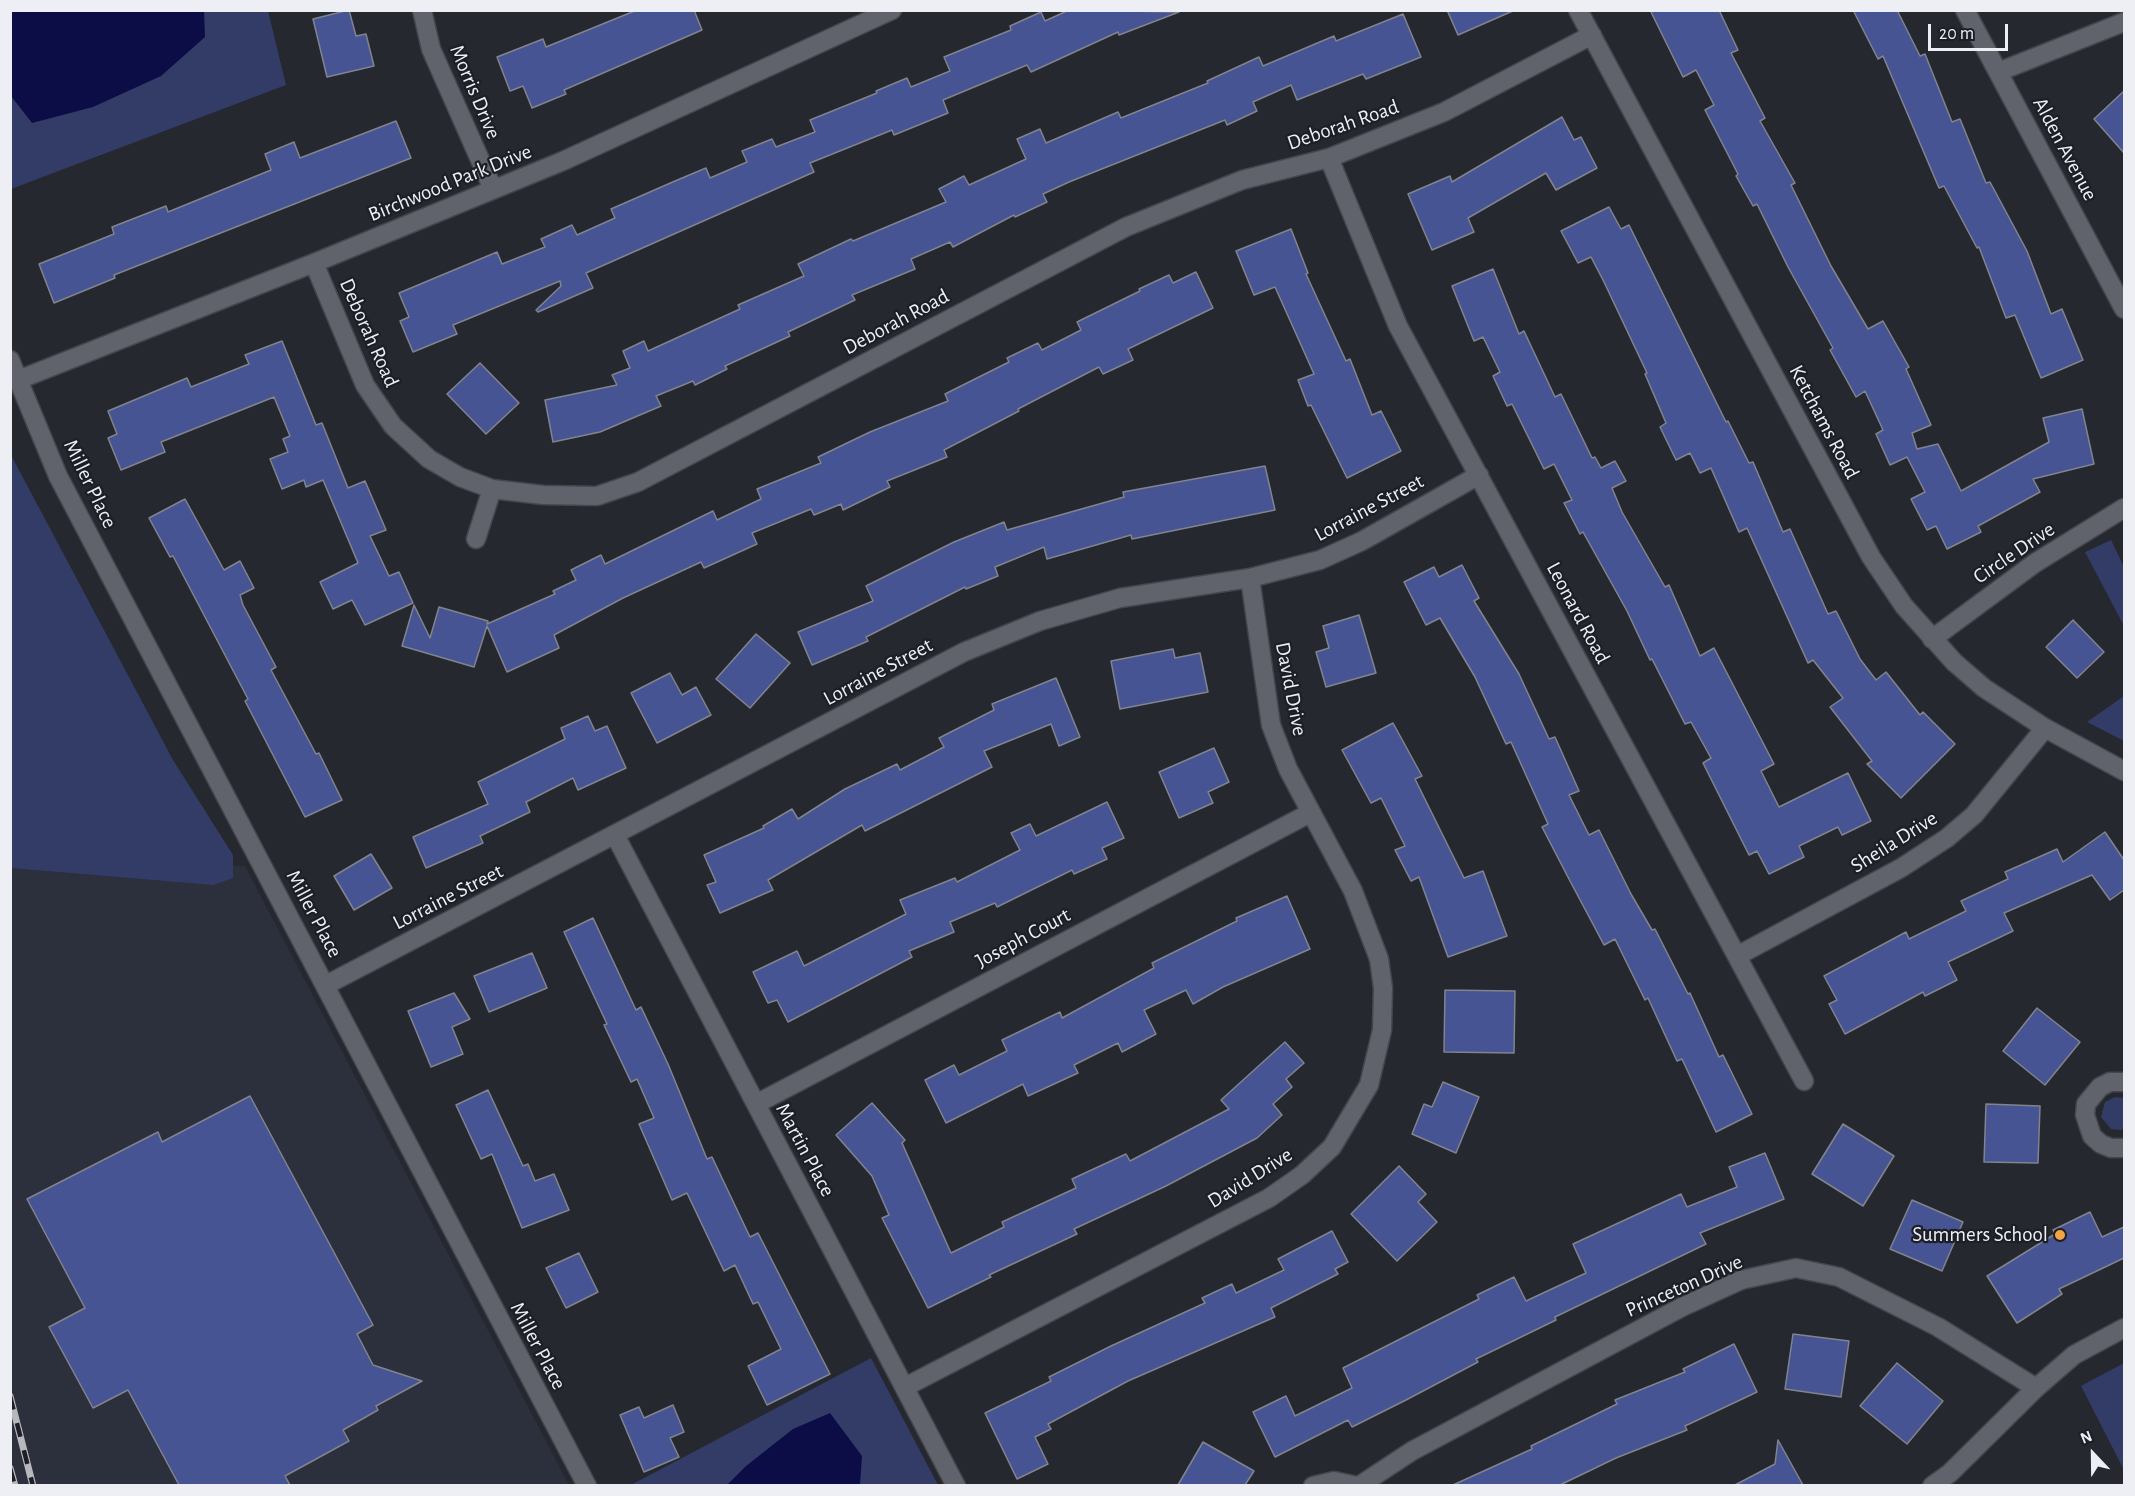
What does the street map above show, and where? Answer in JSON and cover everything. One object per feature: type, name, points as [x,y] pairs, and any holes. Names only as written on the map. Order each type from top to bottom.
[{"type":"street","name":"Morris Drive","points":[[422,10],[431,49],[493,189]]},
{"type":"street","name":"Birchwood Park Drive","points":[[18,380],[314,263],[563,161],[892,10]]},
{"type":"street","name":"Ketchams Road","points":[[1578,10],[1871,557],[1904,606],[1932,639],[1984,688],[2045,728],[2124,771]]},
{"type":"street","name":"Alden Avenue","points":[[1965,10],[2124,309]]},
{"type":"street","points":[[1998,72],[2124,22]]},
{"type":"street","name":"Deborah Road","points":[[314,263],[365,385],[393,426],[429,459],[460,477],[492,489],[543,495],[597,496],[638,482],[1126,227],[1242,180],[1329,158],[1444,112],[1592,36]]},
{"type":"street","name":"Leonard Road","points":[[1329,158],[1398,326],[1804,1081]]},
{"type":"street","name":"Miller Place","points":[[10,360],[58,476],[586,1485]]},
{"type":"street","name":"Lorraine Street","points":[[326,985],[964,652],[1040,621],[1120,598],[1250,578],[1320,560],[1362,540],[1479,475]]},
{"type":"street","points":[[476,539],[492,489]]},
{"type":"street","name":"Circle Drive","points":[[1932,639],[2035,562],[2124,508]]},
{"type":"street","name":"David Drive","points":[[905,1387],[1269,1198],[1302,1175],[1332,1147],[1369,1085],[1382,1030],[1383,988],[1379,958],[1353,891],[1288,769],[1271,725],[1250,578]]},
{"type":"street","name":"Sheila Drive","points":[[1737,956],[1901,868],[1947,838],[1974,814],[2045,728]]},
{"type":"street","name":"Joseph Court","points":[[756,1104],[1310,813]]},
{"type":"street","name":"Martin Place","points":[[615,835],[956,1485]]},
{"type":"street","points":[[2124,1082],[2110,1082],[2100,1087],[2086,1104],[2085,1115],[2092,1136],[2101,1144],[2111,1148],[2124,1148]]},
{"type":"street","name":"Princeton Drive","points":[[1313,1485],[1334,1481],[1358,1485],[1412,1451],[1682,1307],[1741,1280],[1796,1268],[1839,1277],[1938,1327],[2036,1388]]},
{"type":"street","points":[[1932,1485],[1950,1473],[2036,1388],[2074,1356],[2124,1328]]},
{"type":"shaded area","points":[[10,11],[204,11],[205,37],[161,76],[93,107],[32,123],[11,96]]},
{"type":"shaded area","points":[[11,11],[268,11],[286,85],[11,189]]},
{"type":"shaded area","points":[[11,455],[173,760],[233,855],[233,878],[213,885],[11,868]]},
{"type":"shaded area","points":[[2111,540],[2124,567],[2124,626],[2085,552]]},
{"type":"shaded area","points":[[2124,696],[2124,741],[2087,722]]},
{"type":"shaded area","points":[[11,864],[245,866],[569,1485],[11,1486]]},
{"type":"shaded area","points":[[2115,1097],[2124,1098],[2124,1128],[2121,1130],[2111,1129],[2101,1117],[2105,1102]]},
{"type":"shaded area","points":[[871,1358],[938,1485],[629,1486]]},
{"type":"shaded area","points":[[2124,1363],[2124,1470],[2081,1386]]},
{"type":"shaded area","points":[[830,1413],[862,1456],[860,1485],[727,1485],[746,1466],[793,1429]]},
{"type":"building","points":[[349,10],[356,36],[366,34],[374,66],[327,77],[313,19]]},
{"type":"building","points":[[637,10],[694,10],[702,30],[564,90],[566,94],[532,108],[523,86],[510,91],[497,57],[543,39],[546,47]]},
{"type":"building","points":[[1069,10],[1179,12],[1119,35],[1118,32],[1031,72],[1027,65],[943,100],[948,113],[894,135],[892,130],[810,163],[814,172],[586,273],[593,288],[538,312],[536,310],[561,286],[560,281],[453,325],[457,334],[413,352],[400,321],[409,317],[399,293],[497,252],[502,264],[545,247],[541,239],[572,225],[577,235],[615,218],[611,209],[675,181],[706,168],[710,178],[747,162],[742,151],[772,139],[776,147],[815,132],[810,120],[877,93],[876,91],[907,78],[911,87],[950,71],[944,57],[1011,30],[1010,26],[1041,12],[1045,21]]},
{"type":"building","points":[[1447,10],[1515,10],[1458,35]]},
{"type":"building","points":[[1650,10],[1719,10],[1738,50],[1731,53],[1765,118],[1760,121],[1795,183],[1791,185],[1831,266],[1868,329],[1883,321],[1909,367],[1906,369],[1931,425],[1912,433],[1917,449],[1938,444],[1961,491],[2049,442],[2043,418],[2082,409],[2094,464],[2033,479],[2040,492],[1978,526],[1981,532],[1947,549],[1936,526],[1927,530],[1911,499],[1925,492],[1907,457],[1890,465],[1876,434],[1883,430],[1865,391],[1856,397],[1830,350],[1833,348],[1788,267],[1757,204],[1753,206],[1736,176],[1738,174],[1705,110],[1714,105],[1696,70],[1683,77]]},
{"type":"building","points":[[1853,10],[1897,10],[1920,56],[1925,54],[1952,122],[1960,119],[1986,183],[1990,182],[2027,251],[2051,314],[2062,309],[2083,360],[2041,378],[2015,315],[2006,318],[1979,247],[1977,248],[1944,186],[1939,188],[1883,56],[1878,59]]},
{"type":"building","points":[[1403,14],[1421,57],[1366,79],[1363,74],[1297,100],[1291,85],[1253,102],[1257,111],[1227,125],[1225,120],[1069,182],[1043,194],[1047,202],[1015,217],[1014,215],[953,247],[950,242],[911,259],[915,269],[852,295],[855,300],[788,332],[790,336],[725,366],[727,369],[695,385],[693,381],[656,396],[661,406],[600,432],[553,442],[545,400],[617,385],[612,375],[630,368],[623,351],[644,341],[648,351],[740,309],[738,305],[804,276],[798,264],[851,239],[853,241],[946,202],[939,189],[964,176],[969,185],[1026,159],[1017,139],[1040,129],[1046,143],[1118,112],[1121,118],[1208,83],[1207,81],[1259,57],[1263,66],[1334,36],[1336,41]]},
{"type":"building","points":[[2124,91],[2124,153],[2094,119]]},
{"type":"building","points":[[1562,117],[1574,140],[1581,137],[1597,168],[1556,190],[1546,173],[1468,218],[1474,232],[1432,250],[1408,194],[1450,176],[1452,182]]},
{"type":"building","points":[[396,121],[411,158],[114,275],[115,278],[54,303],[39,264],[114,234],[112,227],[166,206],[168,212],[271,170],[265,154],[294,142],[300,158]]},
{"type":"building","points":[[1609,207],[1621,229],[1629,225],[1726,422],[1728,421],[1749,463],[1753,462],[1783,532],[1790,529],[1828,614],[1836,611],[1860,659],[1876,680],[1886,672],[1920,715],[1923,712],[1955,744],[1901,798],[1867,764],[1872,761],[1830,707],[1843,698],[1813,660],[1808,663],[1747,528],[1739,532],[1711,468],[1700,473],[1690,453],[1676,460],[1660,427],[1666,423],[1645,374],[1647,373],[1604,282],[1591,257],[1578,263],[1561,231]]},
{"type":"building","points":[[1291,229],[1308,273],[1306,274],[1346,361],[1350,359],[1372,415],[1381,411],[1401,451],[1347,478],[1311,405],[1308,406],[1298,380],[1314,374],[1275,287],[1254,295],[1236,251]]},
{"type":"building","points":[[1493,269],[1519,334],[1524,331],[1555,397],[1561,394],[1592,458],[1595,457],[1601,468],[1615,461],[1626,481],[1612,488],[1622,512],[1665,587],[1669,585],[1700,656],[1714,648],[1774,764],[1761,771],[1779,807],[1848,773],[1871,821],[1842,835],[1838,827],[1799,846],[1804,857],[1769,874],[1757,851],[1749,855],[1703,763],[1711,758],[1691,722],[1685,724],[1652,659],[1650,660],[1627,611],[1583,532],[1580,534],[1564,503],[1572,500],[1554,464],[1544,469],[1512,404],[1507,406],[1493,376],[1500,372],[1483,337],[1474,341],[1452,286]]},
{"type":"building","points":[[1196,272],[1213,308],[1128,349],[1133,360],[1103,374],[1099,367],[944,450],[947,457],[887,481],[890,487],[843,510],[841,504],[814,515],[811,509],[752,533],[757,544],[704,568],[701,562],[623,598],[554,635],[559,648],[507,672],[487,626],[474,667],[402,646],[414,605],[430,638],[439,607],[488,621],[487,624],[555,594],[553,591],[576,580],[571,570],[601,555],[605,564],[713,511],[717,520],[761,499],[757,489],[821,463],[818,457],[870,432],[948,401],[945,394],[1009,362],[1007,358],[1038,343],[1042,350],[1081,330],[1077,322],[1140,291],[1139,289],[1169,275],[1173,283]]},
{"type":"building","points":[[282,341],[316,425],[322,423],[348,488],[365,481],[386,530],[370,536],[389,576],[399,572],[413,603],[365,625],[352,600],[333,609],[320,582],[358,563],[323,480],[306,487],[304,480],[282,489],[270,459],[288,452],[283,439],[290,436],[274,397],[161,442],[165,452],[121,470],[108,438],[117,434],[108,411],[187,378],[191,387],[249,364],[245,355]]},
{"type":"building","points":[[480,363],[519,403],[486,434],[447,394]]},
{"type":"building","points":[[1265,466],[1275,510],[1132,539],[1131,535],[1047,559],[1044,547],[995,567],[998,576],[966,589],[965,587],[866,637],[868,641],[812,665],[798,632],[873,601],[866,586],[954,542],[1004,522],[1007,530],[1124,497],[1123,492]]},
{"type":"building","points":[[185,499],[224,570],[240,561],[254,588],[240,595],[243,605],[276,667],[271,670],[316,754],[319,753],[342,800],[305,817],[245,701],[248,699],[173,556],[170,557],[149,518]]},
{"type":"building","points":[[1462,565],[1479,598],[1474,601],[1519,674],[1549,739],[1555,737],[1579,791],[1569,795],[1589,835],[1599,830],[1631,894],[1652,930],[1655,929],[1688,994],[1690,993],[1719,1057],[1723,1055],[1752,1114],[1716,1132],[1682,1059],[1677,1061],[1648,998],[1645,1000],[1615,939],[1604,945],[1570,881],[1542,827],[1548,824],[1511,742],[1506,744],[1475,677],[1440,618],[1426,625],[1404,582],[1434,567],[1439,577]]},
{"type":"building","points":[[1359,615],[1376,673],[1326,687],[1316,652],[1329,648],[1323,626]]},
{"type":"building","points":[[2073,620],[2104,652],[2077,678],[2046,647]]},
{"type":"building","points":[[756,634],[790,663],[750,708],[716,679]]},
{"type":"building","points":[[1173,649],[1175,658],[1200,653],[1208,692],[1120,709],[1111,661]]},
{"type":"building","points":[[670,673],[682,695],[696,687],[711,715],[657,743],[631,693]]},
{"type":"building","points":[[1056,678],[1080,737],[1059,746],[1051,724],[984,751],[992,767],[865,831],[862,825],[768,880],[773,890],[720,913],[707,885],[716,882],[704,855],[764,828],[763,826],[792,809],[798,819],[845,789],[897,764],[900,770],[944,747],[939,738],[994,710],[992,704]]},
{"type":"building","points":[[588,716],[595,731],[607,726],[626,768],[578,790],[573,778],[526,802],[530,812],[480,836],[483,843],[426,868],[413,837],[488,804],[478,782],[565,739],[561,728]]},
{"type":"building","points":[[1393,723],[1422,776],[1415,779],[1464,878],[1483,871],[1507,936],[1448,957],[1419,877],[1411,881],[1395,850],[1405,846],[1381,798],[1371,803],[1342,750]]},
{"type":"building","points":[[1214,748],[1229,782],[1208,792],[1213,803],[1179,818],[1159,772]]},
{"type":"building","points":[[1107,802],[1124,838],[1102,848],[1107,859],[1074,874],[1072,870],[997,907],[995,903],[950,922],[954,932],[909,951],[912,957],[788,1022],[777,1000],[768,1003],[753,972],[797,951],[804,966],[906,914],[900,900],[955,878],[957,882],[1020,850],[1011,833],[1030,824],[1036,836]]},
{"type":"building","points":[[2105,832],[2124,860],[2124,890],[2110,900],[2092,875],[2004,913],[2013,931],[1948,962],[1957,980],[1925,996],[1923,992],[1845,1034],[1829,1004],[1837,1000],[1824,976],[1906,932],[1909,939],[1966,911],[1961,901],[2008,879],[2005,872],[2057,849],[2063,862]]},
{"type":"building","points":[[371,854],[392,888],[354,910],[334,876]]},
{"type":"building","points":[[1287,896],[1310,949],[1223,987],[1193,1004],[1186,990],[1144,1010],[1156,1034],[1122,1052],[1118,1043],[1074,1065],[1078,1073],[1028,1096],[1023,1084],[946,1123],[925,1080],[954,1065],[959,1075],[1007,1051],[1002,1040],[1060,1012],[1062,1018],[1154,968],[1152,963],[1237,921],[1236,918]]},
{"type":"building","points":[[593,918],[636,1010],[641,1007],[668,1064],[707,1159],[712,1157],[750,1237],[758,1233],[830,1374],[767,1405],[748,1366],[781,1349],[758,1302],[753,1304],[735,1265],[724,1271],[687,1193],[672,1200],[639,1124],[654,1118],[637,1079],[631,1082],[564,932]]},
{"type":"building","points":[[532,953],[547,988],[489,1012],[474,976]]},
{"type":"building","points":[[1445,990],[1515,991],[1514,1053],[1444,1052]]},
{"type":"building","points":[[454,993],[470,1019],[452,1027],[463,1054],[431,1067],[408,1011]]},
{"type":"building","points":[[2037,1008],[2080,1042],[2045,1085],[2003,1051]]},
{"type":"building","points":[[1285,1042],[1304,1063],[1286,1079],[1292,1087],[1273,1104],[1282,1115],[1257,1138],[1166,1186],[1074,1229],[1077,1234],[989,1275],[991,1277],[928,1308],[882,1218],[889,1215],[872,1176],[836,1135],[872,1103],[905,1140],[902,1143],[951,1253],[1004,1227],[1002,1222],[1076,1188],[1072,1179],[1126,1154],[1130,1161],[1229,1109],[1221,1100]]},
{"type":"building","points":[[1443,1082],[1479,1097],[1456,1153],[1412,1134],[1424,1104],[1432,1107]]},
{"type":"building","points":[[488,1090],[523,1166],[528,1164],[535,1181],[554,1174],[569,1210],[522,1228],[492,1154],[481,1159],[456,1105]]},
{"type":"building","points":[[250,1096],[373,1325],[357,1334],[373,1365],[422,1381],[376,1406],[378,1410],[343,1430],[349,1441],[285,1476],[290,1485],[179,1485],[128,1390],[93,1408],[49,1327],[85,1308],[27,1199],[158,1132],[162,1142]]},
{"type":"building","points":[[1986,1104],[2040,1106],[2038,1163],[1984,1162]]},
{"type":"building","points":[[1843,1124],[1894,1156],[1863,1206],[1812,1174]]},
{"type":"building","points":[[1765,1153],[1784,1199],[1700,1233],[1706,1244],[1555,1317],[1556,1320],[1476,1359],[1478,1362],[1406,1400],[1352,1427],[1348,1420],[1275,1457],[1253,1412],[1286,1396],[1295,1416],[1352,1388],[1343,1368],[1479,1299],[1477,1295],[1514,1277],[1526,1301],[1586,1273],[1573,1244],[1681,1194],[1687,1207],[1737,1187],[1729,1167]]},
{"type":"building","points":[[1399,1166],[1426,1194],[1418,1202],[1437,1222],[1397,1261],[1351,1214]]},
{"type":"building","points":[[1912,1200],[1963,1222],[1942,1271],[1890,1249]]},
{"type":"building","points":[[2090,1212],[2102,1237],[2124,1227],[2124,1258],[2059,1289],[2062,1294],[2017,1323],[1987,1276],[2055,1234],[2053,1230]]},
{"type":"building","points":[[1332,1231],[1348,1262],[1335,1269],[1338,1274],[1271,1308],[1275,1317],[1128,1381],[1048,1424],[1051,1429],[1035,1437],[1048,1464],[1017,1479],[985,1413],[1051,1381],[1049,1377],[1111,1346],[1205,1303],[1202,1298],[1232,1284],[1236,1293],[1284,1270],[1278,1259]]},
{"type":"building","points":[[579,1253],[598,1292],[566,1308],[546,1268]]},
{"type":"building","points":[[1793,1334],[1849,1341],[1841,1397],[1785,1389]]},
{"type":"building","points":[[1734,1344],[1757,1392],[1685,1426],[1687,1430],[1616,1458],[1560,1485],[1453,1485],[1532,1449],[1531,1446],[1617,1404],[1615,1400],[1685,1372],[1683,1369]]},
{"type":"building","points":[[1897,1363],[1943,1401],[1907,1444],[1860,1406]]},
{"type":"building","points":[[673,1405],[684,1432],[670,1438],[679,1457],[644,1472],[620,1415],[639,1407],[644,1418]]},
{"type":"building","points":[[1778,1440],[1803,1485],[1735,1485],[1775,1464]]},
{"type":"building","points":[[1203,1442],[1254,1471],[1245,1485],[1178,1485]]},
{"type":"railway","points":[[10,1396],[33,1486]]},
{"type":"railway","points":[[10,1468],[15,1486]]},
{"type":"place","name":"Summers School","points":[[2060,1235]]}]
